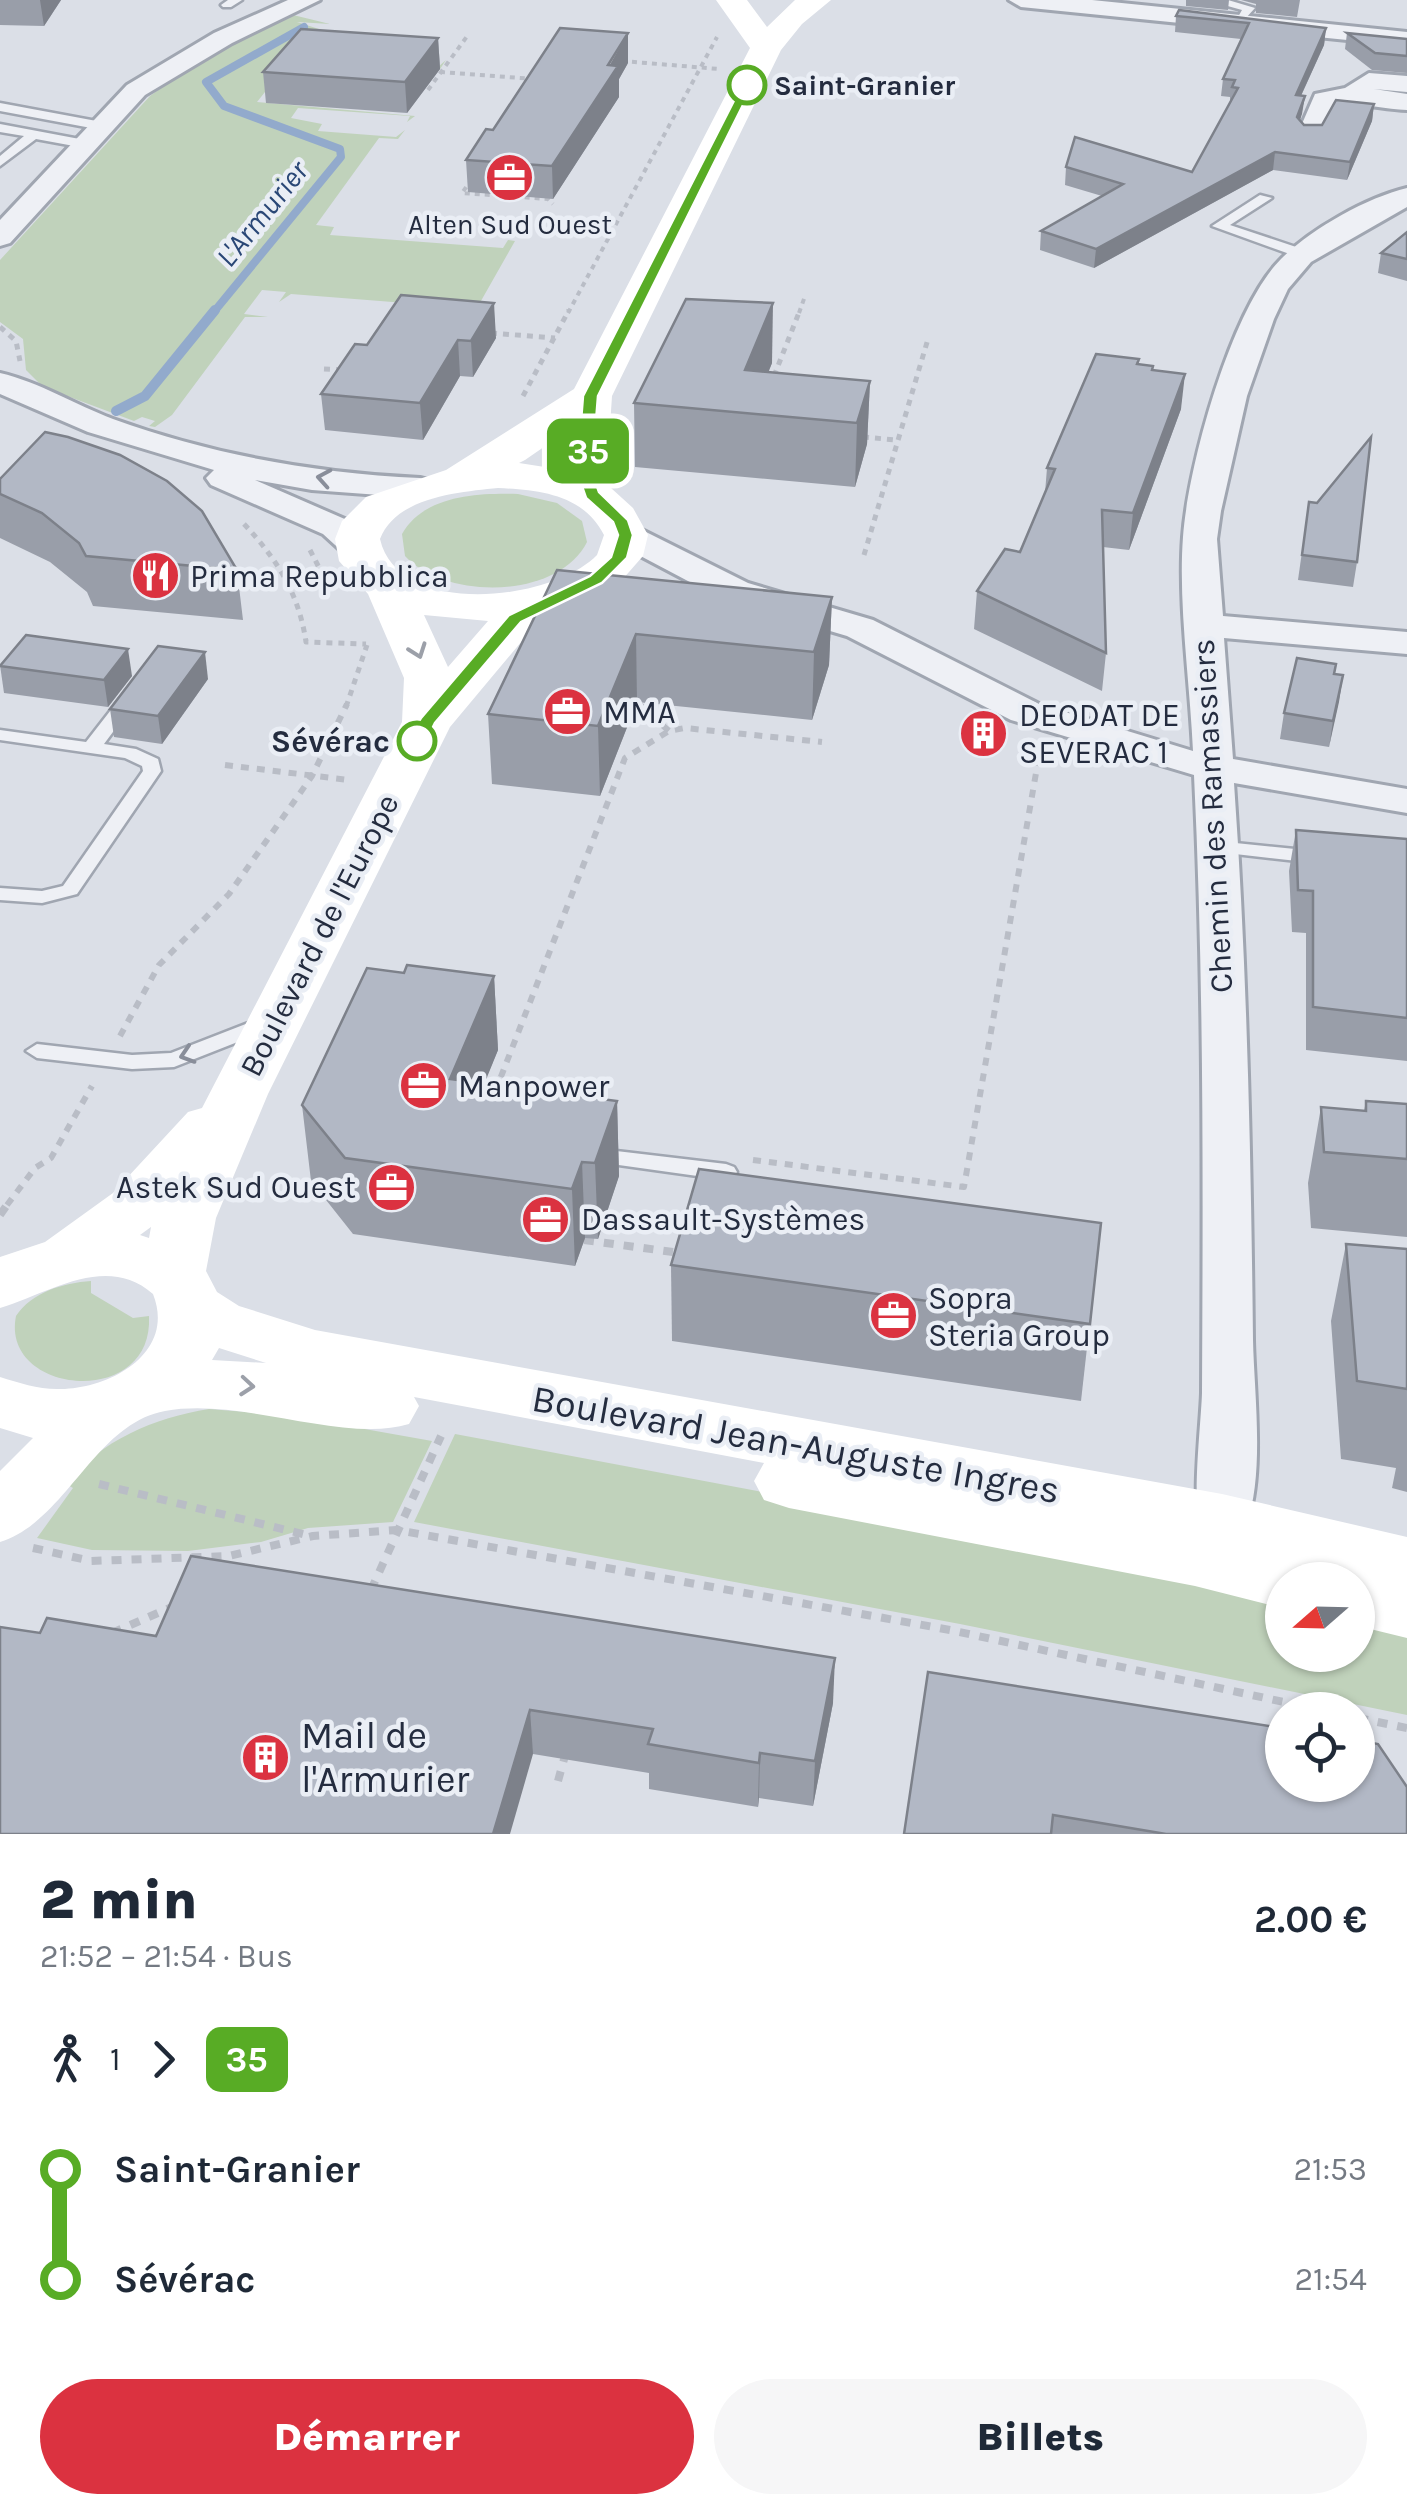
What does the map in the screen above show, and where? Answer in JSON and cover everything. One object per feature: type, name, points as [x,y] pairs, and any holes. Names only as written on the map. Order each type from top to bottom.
[{"type":"street","points":[[0,237],[136,90],[222,38],[308,0]]},
{"type":"street","points":[[758,0],[818,0]]},
{"type":"street","points":[[591,494],[585,472],[591,396],[766,48],[791,17],[818,0]]},
{"type":"street","points":[[1021,0],[1120,3],[1296,27]]},
{"type":"street","points":[[1120,3],[1407,39]]},
{"type":"street","points":[[725,12],[766,48]]},
{"type":"street","points":[[1360,94],[1358,86],[1369,81],[1407,84]]},
{"type":"street","points":[[1310,133],[1324,99],[1360,94],[1386,102],[1407,102]]},
{"type":"street","name":"Chemin des Ramassiers","points":[[1222,1521],[1228,1464],[1228,1176],[1200,539],[1211,462],[1268,294],[1303,254],[1407,196]]},
{"type":"street","points":[[0,382],[135,440]]},
{"type":"street","points":[[180,452],[222,477],[335,527],[358,548],[370,518],[391,501],[510,451],[591,396]]},
{"type":"street","points":[[0,416],[373,487],[524,476],[591,494],[609,506],[626,535],[736,592],[860,628],[1024,712],[1111,742],[1213,768],[1407,801]]},
{"type":"street","name":"Boulevard de l'Europe","points":[[127,1398],[185,1349],[192,1328],[182,1292],[185,1218],[238,1094],[427,722],[515,619],[609,570],[624,547],[626,535]]},
{"type":"street","name":"Boulevard de l'Europe","points":[[358,548],[379,607],[428,678],[427,722]]},
{"type":"street","points":[[379,607],[460,606],[562,594],[736,592]]},
{"type":"street","points":[[1204,625],[1407,643]]},
{"type":"street","name":"Boulevard de l'Europe","points":[[69,1255],[136,1208],[238,1094]]},
{"type":"street","points":[[0,1284],[33,1266],[69,1255]]},
{"type":"street","name":"Boulevard Jean-Auguste Ingres","points":[[69,1255],[128,1255],[152,1263],[216,1323],[313,1354],[1222,1521],[1407,1565]]},
{"type":"street","name":"Boulevard Jean-Auguste Ingres","points":[[0,1402],[48,1415],[222,1384],[300,1391],[1194,1558],[1265,1575]]},
{"type":"street","points":[[16,1523],[127,1398]]},
{"type":"street","points":[[1375,1601],[1407,1609]]},
{"type":"lane","points":[[1212,0],[1249,8],[1244,17]]},
{"type":"lane","points":[[0,107],[93,135]]},
{"type":"lane","points":[[0,128],[34,135],[93,135]]},
{"type":"lane","points":[[0,162],[34,135]]},
{"type":"lane","points":[[1265,198],[1219,226],[1303,254]]},
{"type":"lane","points":[[91,748],[135,690]]},
{"type":"lane","points":[[0,735],[142,757],[151,762],[148,781],[70,890],[42,898],[0,894]]},
{"type":"lane","points":[[1216,847],[1328,858]]},
{"type":"lane","points":[[37,1051],[108,1059],[174,1060],[277,1018]]},
{"type":"lane","points":[[589,1155],[726,1172]]},
{"type":"path","points":[[522,398],[703,68],[725,12]]},
{"type":"path","points":[[428,90],[468,34]]},
{"type":"path","points":[[612,60],[703,68]]},
{"type":"path","points":[[440,72],[539,79],[536,86],[527,86]]},
{"type":"path","points":[[477,172],[462,193],[548,199],[554,204]]},
{"type":"path","points":[[767,393],[805,296]]},
{"type":"path","points":[[476,332],[555,338]]},
{"type":"path","points":[[864,555],[928,339]]},
{"type":"path","points":[[324,369],[354,371]]},
{"type":"path","points":[[845,436],[896,440]]},
{"type":"path","points":[[294,507],[280,523],[308,543],[322,580],[333,590]]},
{"type":"path","points":[[231,516],[245,525],[281,565],[303,605],[306,642],[367,644]]},
{"type":"path","points":[[0,1215],[35,1168],[51,1158],[160,966],[229,894],[312,776],[344,713],[379,607]]},
{"type":"path","points":[[639,704],[668,731]]},
{"type":"path","points":[[493,1097],[626,758],[668,731],[685,728],[822,742]]},
{"type":"path","points":[[749,1160],[964,1187],[1043,738]]},
{"type":"path","points":[[225,765],[366,781]]},
{"type":"path","points":[[584,1240],[673,1252]]},
{"type":"path","points":[[363,1609],[440,1436]]},
{"type":"path","points":[[83,1480],[313,1536]]},
{"type":"path","points":[[16,1523],[23,1545],[91,1560],[230,1556],[313,1536],[397,1530],[950,1630],[1265,1698]]},
{"type":"path","points":[[224,1571],[230,1556]]},
{"type":"path","points":[[98,1639],[184,1602]]},
{"type":"path","points":[[1375,1721],[1407,1728]]},
{"type":"path","points":[[558,1781],[567,1747]]},
{"type":"green space","points":[[289,14],[330,24],[297,22],[319,29],[316,31],[438,67],[446,60],[440,69],[273,82],[257,102],[415,116],[407,122],[410,116],[298,108],[291,118],[322,124],[318,131],[396,137],[405,130],[398,139],[379,138],[316,225],[334,227],[330,235],[503,248],[508,240],[515,241],[473,315],[469,308],[291,294],[279,302],[286,292],[262,290],[244,314],[268,317],[245,317],[172,415],[155,427],[149,426],[155,421],[142,417],[134,421],[43,387],[26,370],[23,339],[0,322],[0,260],[150,96],[202,58]]},
{"type":"green space","points":[[518,494],[557,503],[582,521],[587,542],[572,561],[552,575],[527,584],[473,586],[446,581],[405,556],[402,534],[424,511],[453,499]]},
{"type":"green space","points":[[91,1281],[91,1293],[133,1318],[149,1316],[144,1346],[128,1367],[105,1378],[78,1381],[52,1376],[31,1363],[17,1343],[16,1316],[49,1290]]},
{"type":"green space","points":[[209,1409],[286,1415],[432,1441],[393,1522],[308,1528],[261,1542],[188,1551],[92,1550],[37,1538],[73,1488],[66,1484],[95,1455],[149,1425]]},
{"type":"green space","points":[[455,1434],[1176,1570],[1265,1590],[1265,1672],[1375,1672],[1375,1615],[1407,1622],[1407,1715],[1375,1708],[1375,1692],[1294,1692],[960,1624],[414,1522]]},
{"type":"building","points":[[1179,10],[1326,28],[1296,95],[1305,96],[1297,117],[1304,125],[1322,125],[1336,100],[1374,104],[1350,162],[1275,152],[1096,249],[1041,231],[1123,184],[1066,167],[1075,137],[1192,172],[1238,88],[1232,87],[1235,80],[1223,79],[1249,23],[1176,16]]},
{"type":"building","points":[[560,28],[628,33],[608,65],[618,66],[552,166],[466,160],[486,129],[493,130]]},
{"type":"building","points":[[301,29],[438,38],[405,82],[263,72]]},
{"type":"building","points":[[1347,33],[1407,39],[1407,56],[1375,53]]},
{"type":"building","points":[[1407,232],[1407,259],[1381,253]]},
{"type":"building","points":[[401,295],[494,303],[471,341],[458,340],[420,403],[321,394],[355,344],[367,345]]},
{"type":"building","points":[[686,299],[773,303],[745,370],[870,381],[857,423],[634,403]]},
{"type":"building","points":[[1096,354],[1139,359],[1137,364],[1153,366],[1152,370],[1185,374],[1133,513],[1102,510],[1106,653],[977,591],[1005,549],[1020,552],[1055,469],[1047,468]]},
{"type":"building","points":[[45,432],[120,455],[167,481],[202,511],[237,570],[86,556],[79,543],[42,513],[0,494],[0,479]]},
{"type":"building","points":[[1371,437],[1357,562],[1302,555],[1309,502],[1317,503]]},
{"type":"building","points":[[557,570],[832,597],[814,652],[636,634],[598,726],[488,714]]},
{"type":"building","points":[[26,635],[128,649],[104,680],[0,666]]},
{"type":"building","points":[[158,646],[205,652],[158,716],[110,709]]},
{"type":"building","points":[[1297,658],[1336,664],[1334,674],[1343,675],[1333,721],[1284,713]]},
{"type":"building","points":[[1296,830],[1407,839],[1407,1018],[1313,1007],[1313,891],[1298,890]]},
{"type":"building","points":[[407,965],[494,976],[450,1079],[617,1101],[595,1163],[582,1162],[572,1189],[345,1158],[302,1105],[367,968],[404,973]]},
{"type":"building","points":[[1366,1101],[1407,1104],[1407,1159],[1324,1152],[1321,1107],[1366,1111]]},
{"type":"building","points":[[699,1169],[1101,1223],[1090,1324],[671,1265]]},
{"type":"building","points":[[1346,1244],[1407,1249],[1407,1389],[1357,1381]]},
{"type":"building","name":"Mail de l'Armurier","points":[[191,1556],[835,1658],[815,1761],[760,1753],[759,1763],[648,1744],[653,1729],[530,1710],[493,1834],[0,1834],[0,1627],[40,1633],[47,1618],[156,1636]]},
{"type":"building","points":[[928,1672],[1265,1725],[1265,1802],[1375,1802],[1375,1743],[1407,1787],[1407,1834],[1166,1834],[1053,1815],[1051,1834],[904,1834]]},
{"type":"waterway","name":"L'Armurier","points":[[213,313],[341,157],[340,149],[224,106],[206,82],[304,27]]},
{"type":"waterway","name":"L'Armurier","points":[[116,411],[145,396],[215,310]]},
{"type":"bus line","name":"35","points":[[417,741],[427,722],[515,619],[546,600],[596,580],[619,558],[626,535],[609,506],[591,494],[585,472],[591,396],[747,85]]},
{"type":"place","name":"Saint-Granier","points":[[747,85]]},
{"type":"place","name":"Alten Sud Ouest","points":[[510,177]]},
{"type":"place","name":"Prima Repubblica","points":[[155,576]]},
{"type":"place","name":"MMA","points":[[568,712]]},
{"type":"place","name":"DEODAT DE SEVERAC 1","points":[[984,733]]},
{"type":"place","name":"Sévérac","points":[[417,741]]},
{"type":"place","name":"Manpower","points":[[423,1086]]},
{"type":"place","name":"Astek Sud Ouest","points":[[391,1187]]},
{"type":"place","name":"Dassault-Systèmes","points":[[546,1219]]},
{"type":"place","name":"Sopra Steria Group","points":[[893,1316]]},
{"type":"place","name":"Mail de l'Armurier","points":[[266,1757]]}]
